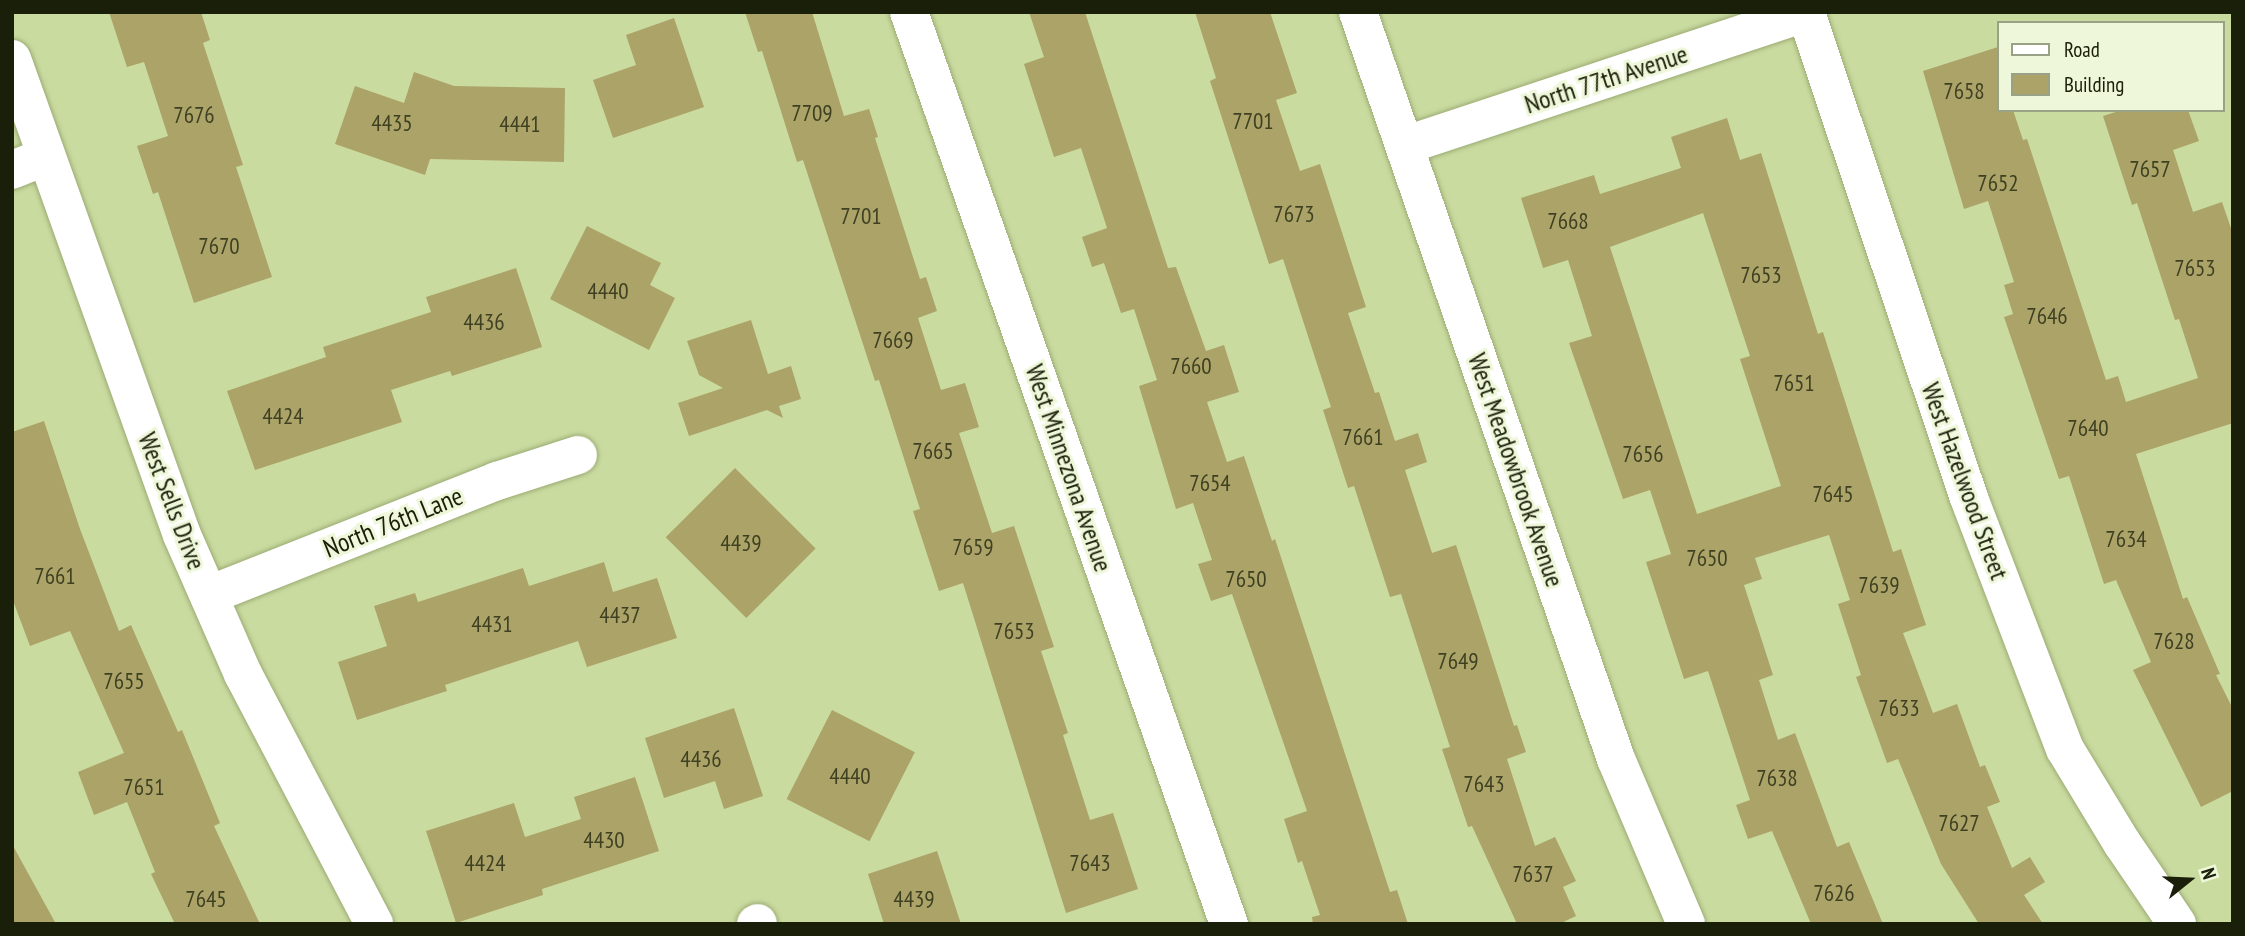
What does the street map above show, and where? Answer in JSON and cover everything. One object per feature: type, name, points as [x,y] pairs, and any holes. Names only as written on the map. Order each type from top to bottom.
[{"type":"street","name":"West Minnezona Avenue","points":[[909,12],[1230,924]]},
{"type":"street","name":"West Meadowbrook Avenue","points":[[1358,12],[1611,746],[1686,924]]},
{"type":"street","name":"North 77th Avenue","points":[[1406,145],[1806,13]]},
{"type":"street","name":"West Hazelwood Street","points":[[1806,13],[1969,499],[2065,749],[2122,843],[2177,924]]},
{"type":"street","name":"West Sells Drive","points":[[12,59],[29,163],[182,535],[243,674],[374,924]]},
{"type":"street","name":"North 76th Lane","points":[[209,595],[497,481],[579,456]]},
{"type":"building","points":[[109,12],[201,12],[210,40],[203,43],[243,165],[236,167],[272,277],[194,303],[158,192],[153,194],[137,146],[168,136],[144,62],[127,67]]},
{"type":"building","points":[[745,12],[812,12],[844,116],[869,109],[878,137],[875,138],[920,279],[926,277],[937,311],[918,318],[941,390],[965,383],[979,427],[959,433],[992,533],[1014,526],[1054,647],[1041,651],[1068,733],[1063,735],[1090,820],[1113,813],[1138,889],[1066,913],[963,583],[939,591],[913,511],[920,509],[879,380],[875,381],[803,160],[797,162],[762,51],[758,52]]},
{"type":"building","points":[[1029,12],[1085,12],[1168,268],[1176,267],[1206,351],[1224,345],[1239,392],[1207,402],[1227,462],[1244,456],[1272,541],[1275,539],[1390,892],[1397,890],[1408,924],[1313,924],[1312,917],[1320,915],[1302,861],[1298,863],[1284,819],[1307,811],[1232,594],[1211,601],[1198,564],[1212,560],[1193,503],[1176,509],[1139,386],[1157,380],[1134,309],[1121,313],[1104,263],[1092,267],[1082,237],[1107,228],[1081,148],[1054,157],[1024,64],[1044,57]]},
{"type":"building","points":[[1195,12],[1270,12],[1297,93],[1276,100],[1300,171],[1320,164],[1366,307],[1348,313],[1375,393],[1379,392],[1395,441],[1418,433],[1427,462],[1405,470],[1432,553],[1456,545],[1514,726],[1517,725],[1526,752],[1507,759],[1535,846],[1555,837],[1576,881],[1563,887],[1576,916],[1559,924],[1517,924],[1472,826],[1468,827],[1442,749],[1450,747],[1401,594],[1390,597],[1354,486],[1348,488],[1323,410],[1331,407],[1283,259],[1269,264],[1210,81],[1216,78]]},
{"type":"building","points":[[674,18],[704,107],[613,138],[593,80],[636,65],[626,35]]},
{"type":"building","points":[[1996,48],[1996,112],[2014,112],[2023,140],[2027,139],[2106,380],[2118,376],[2126,402],[2198,378],[2179,319],[2175,320],[2137,203],[2132,205],[2103,116],[2116,112],[2189,112],[2199,141],[2173,150],[2193,212],[2222,202],[2233,234],[2233,423],[2136,454],[2183,599],[2187,597],[2220,674],[2216,675],[2233,709],[2233,791],[2201,807],[2133,670],[2151,662],[2116,580],[2104,584],[2069,476],[2059,479],[2004,317],[2013,314],[2004,285],[2014,282],[1988,201],[1964,209],[1923,71]]},
{"type":"building","points":[[414,72],[454,86],[565,88],[564,162],[430,159],[425,175],[335,144],[355,86],[404,103]]},
{"type":"building","points":[[1727,118],[1740,160],[1761,153],[1818,334],[1823,332],[1893,552],[1901,549],[1926,625],[1903,633],[1933,713],[1957,704],[1980,767],[1985,765],[2000,802],[1987,807],[2012,868],[2030,857],[2045,882],[2024,895],[2043,924],[1979,924],[1941,864],[1898,759],[1887,763],[1856,677],[1861,675],[1838,604],[1850,600],[1829,535],[1755,558],[1762,579],[1744,585],[1773,675],[1759,680],[1778,740],[1795,733],[1837,847],[1849,842],[1883,924],[1811,924],[1772,831],[1748,839],[1736,805],[1750,800],[1708,671],[1684,679],[1646,562],[1671,554],[1650,490],[1623,499],[1569,343],[1592,336],[1568,260],[1543,268],[1521,198],[1594,175],[1600,194],[1681,168],[1671,137]],"holes":[[[1703,213],[1750,356],[1740,359],[1781,486],[1697,514],[1610,247]]]},
{"type":"building","points":[[587,226],[661,263],[650,285],[675,298],[649,350],[550,299]]},
{"type":"building","points":[[516,268],[542,347],[452,376],[450,371],[391,390],[402,422],[255,470],[227,391],[326,357],[323,347],[431,312],[426,297]]},
{"type":"building","points":[[751,320],[768,374],[791,366],[801,399],[779,406],[783,418],[767,410],[689,436],[678,403],[723,388],[699,375],[687,341]]},
{"type":"building","points":[[44,421],[80,529],[119,631],[131,625],[178,732],[182,730],[220,823],[214,826],[260,924],[175,924],[151,874],[155,872],[127,802],[94,815],[78,772],[124,753],[70,631],[30,646],[12,598],[12,432]]},
{"type":"building","points":[[735,468],[816,549],[746,618],[666,537]]},
{"type":"building","points":[[604,562],[613,592],[657,578],[677,638],[587,667],[578,641],[445,685],[447,691],[357,720],[338,662],[387,646],[374,606],[415,593],[418,602],[523,568],[529,586]]},
{"type":"building","points":[[734,708],[763,796],[724,809],[715,781],[664,798],[645,738]]},
{"type":"building","points":[[832,710],[915,752],[869,841],[787,799]]},
{"type":"building","points":[[635,777],[659,851],[542,889],[543,895],[456,923],[426,831],[514,803],[525,837],[581,819],[574,797]]},
{"type":"building","points":[[12,844],[56,924],[12,924]]},
{"type":"building","points":[[937,851],[961,924],[884,924],[868,874]]}]
